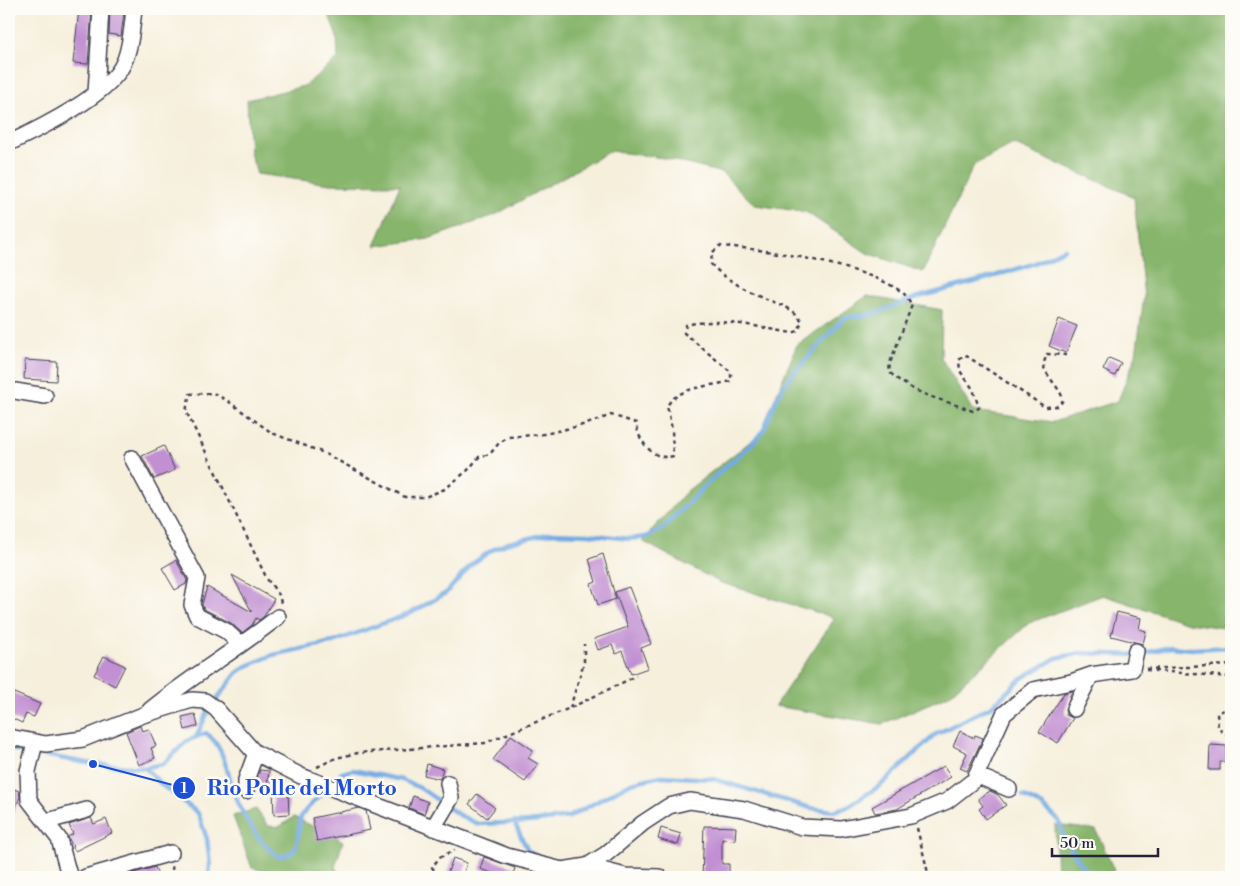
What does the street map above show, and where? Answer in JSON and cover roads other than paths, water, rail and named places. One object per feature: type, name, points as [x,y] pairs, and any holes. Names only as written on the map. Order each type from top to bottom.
[{"type":"street","points":[[96,93],[101,9]]},
{"type":"street","points":[[9,143],[42,127],[96,93],[118,74],[125,62],[134,9]]},
{"type":"street","points":[[9,390],[45,396]]},
{"type":"street","points":[[132,458],[197,578],[192,605],[198,616],[226,631],[240,644]]},
{"type":"street","points":[[143,716],[176,689],[230,654],[240,644],[278,617]]},
{"type":"street","points":[[9,737],[33,749],[46,744],[83,739],[192,700],[210,705],[256,753],[301,776],[508,856],[562,870],[585,866],[606,854],[643,823],[669,806],[690,801],[744,810],[802,827],[841,829],[914,815],[947,801],[974,780],[1004,714],[1033,690],[1071,682],[1134,661]]},
{"type":"street","points":[[1074,709],[1091,675]]},
{"type":"street","points":[[33,749],[28,771],[29,800],[48,821],[59,839],[69,874],[72,877]]},
{"type":"street","points":[[246,791],[246,780],[256,753]]},
{"type":"street","points":[[976,775],[1009,789]]},
{"type":"street","points":[[434,828],[448,805],[448,783]]},
{"type":"street","points":[[48,821],[87,810]]},
{"type":"street","points":[[86,877],[171,854]]},
{"type":"street","points":[[585,866],[625,876],[659,877]]},
{"type":"waterway","points":[[197,735],[209,709],[237,673],[247,666],[273,655],[333,642],[411,613],[446,593],[472,564],[492,550],[508,543],[552,533],[588,534],[630,539],[646,537],[662,529],[713,478],[750,446],[763,431],[779,394],[789,378],[844,318],[870,315],[915,298],[985,279],[1036,263],[1064,249]]},
{"type":"waterway","points":[[332,784],[342,773],[353,770],[402,780],[420,788],[459,815],[478,824],[529,822],[569,817],[631,783],[661,776],[713,779],[811,808],[834,811],[847,807],[881,785],[936,734],[992,706],[1022,678],[1056,658],[1081,653],[1137,655],[1170,647],[1192,649],[1231,647]]},
{"type":"waterway","points":[[9,749],[93,764],[143,768],[163,764],[187,741],[206,733],[217,746],[225,761],[235,795],[247,820],[257,836],[277,856],[286,855],[296,847],[302,815],[327,790]]},
{"type":"waterway","points":[[145,768],[163,786],[198,813],[207,839],[210,864],[209,877]]},
{"type":"waterway","points":[[1023,796],[1043,806],[1059,821],[1064,837],[1089,877]]},
{"type":"waterway","points":[[514,822],[528,851],[540,858]]},
{"type":"waterway","points":[[581,870],[591,877]]},
{"type":"place","name":"Rio Polle del Morto","points":[[93,764]]}]
